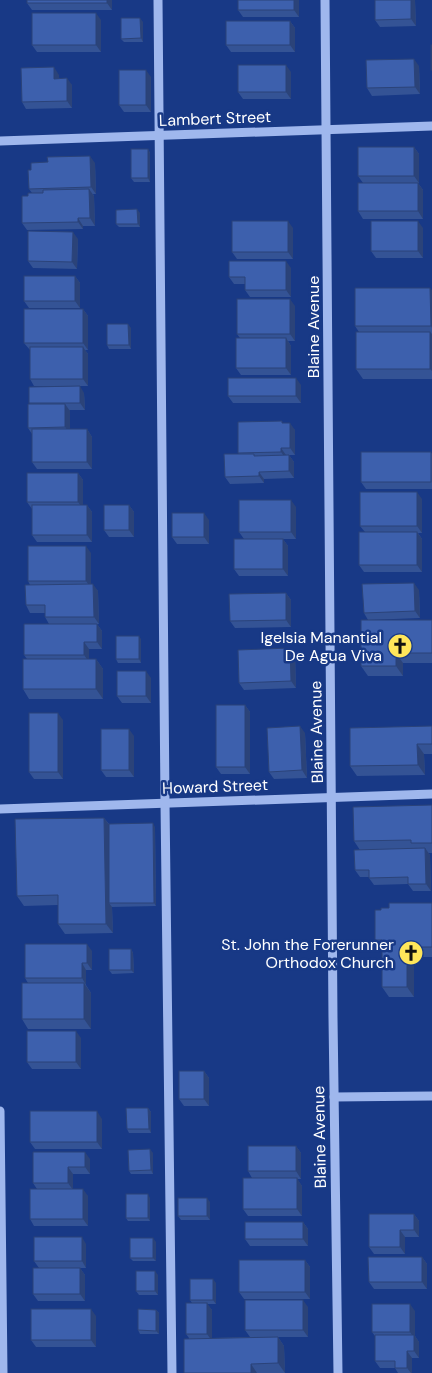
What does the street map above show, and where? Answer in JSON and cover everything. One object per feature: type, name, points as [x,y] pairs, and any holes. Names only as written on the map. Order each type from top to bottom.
[{"type":"street","points":[[158,0],[172,1373]]},
{"type":"street","name":"Blaine Avenue","points":[[325,0],[338,1373]]},
{"type":"street","name":"Lambert Street","points":[[0,141],[432,126]]},
{"type":"street","name":"Howard Street","points":[[0,809],[432,794]]},
{"type":"street","points":[[334,1097],[432,1096]]},
{"type":"street","points":[[0,1111],[3,1373]]},
{"type":"building","points":[[27,0],[107,0],[107,3],[27,3]]},
{"type":"building","points":[[238,0],[294,0],[294,10],[238,10]]},
{"type":"building","points":[[375,0],[411,0],[411,19],[375,20]]},
{"type":"building","points":[[32,13],[96,13],[96,45],[32,45]]},
{"type":"building","points":[[121,18],[140,18],[141,38],[121,39]]},
{"type":"building","points":[[226,21],[290,21],[290,45],[226,45]]},
{"type":"building","points":[[432,45],[432,70],[431,70]]},
{"type":"building","points":[[414,59],[415,87],[367,88],[366,60]]},
{"type":"building","points":[[238,65],[286,65],[286,92],[238,92]]},
{"type":"building","points":[[54,67],[54,79],[67,78],[67,101],[22,102],[21,68]]},
{"type":"building","points":[[119,70],[146,70],[146,105],[119,105]]},
{"type":"building","points":[[358,147],[414,147],[414,176],[358,176]]},
{"type":"building","points":[[131,149],[148,149],[148,178],[131,178]]},
{"type":"building","points":[[90,156],[91,187],[29,189],[28,170],[31,170],[31,163],[48,162],[47,157]]},
{"type":"building","points":[[358,183],[418,183],[418,211],[358,211]]},
{"type":"building","points":[[89,189],[90,218],[78,218],[78,222],[22,223],[22,196],[28,196],[28,193],[43,193],[43,190]]},
{"type":"building","points":[[137,209],[138,224],[116,224],[116,210]]},
{"type":"building","points":[[232,221],[288,221],[288,252],[232,252]]},
{"type":"building","points":[[371,221],[418,221],[418,251],[371,251]]},
{"type":"building","points":[[28,231],[73,232],[72,262],[28,261]]},
{"type":"building","points":[[229,261],[286,261],[286,290],[245,290],[245,277],[229,277]]},
{"type":"building","points":[[24,276],[75,276],[75,301],[24,301]]},
{"type":"building","points":[[355,288],[430,288],[431,326],[355,326]]},
{"type":"building","points":[[237,299],[290,299],[290,334],[237,334]]},
{"type":"building","points":[[24,309],[83,309],[83,343],[24,343]]},
{"type":"building","points":[[107,324],[128,324],[129,345],[107,345]]},
{"type":"building","points":[[356,332],[430,332],[430,369],[356,369]]},
{"type":"building","points":[[236,338],[286,338],[286,368],[236,368]]},
{"type":"building","points":[[30,347],[83,347],[83,379],[30,379]]},
{"type":"building","points":[[228,378],[296,378],[296,396],[228,396]]},
{"type":"building","points":[[80,386],[80,403],[29,403],[29,387]]},
{"type":"building","points":[[28,404],[65,404],[65,427],[28,428]]},
{"type":"building","points":[[282,421],[282,423],[290,423],[290,448],[281,448],[281,452],[238,453],[238,422]]},
{"type":"building","points":[[32,429],[87,429],[87,462],[32,462]]},
{"type":"building","points":[[361,452],[431,452],[431,482],[361,482]]},
{"type":"building","points":[[224,454],[254,454],[254,456],[289,455],[289,471],[259,472],[259,476],[225,477]]},
{"type":"building","points":[[27,473],[78,473],[78,502],[27,502]]},
{"type":"building","points":[[360,492],[417,492],[417,526],[360,526]]},
{"type":"building","points":[[239,500],[291,500],[291,532],[239,532]]},
{"type":"building","points":[[32,505],[87,505],[87,535],[32,535]]},
{"type":"building","points":[[104,505],[129,505],[129,530],[104,530]]},
{"type":"building","points":[[172,513],[204,513],[204,537],[172,537]]},
{"type":"building","points":[[359,532],[417,532],[417,565],[359,565]]},
{"type":"building","points":[[234,539],[283,539],[283,569],[234,569]]},
{"type":"building","points":[[28,546],[86,546],[86,581],[28,581]]},
{"type":"building","points":[[414,583],[415,611],[364,613],[362,584]]},
{"type":"building","points":[[93,584],[94,617],[45,617],[45,605],[26,605],[25,585]]},
{"type":"building","points":[[286,593],[286,620],[230,621],[229,594]]},
{"type":"building","name":"Igelsia Manantial De Agua Viva","points":[[361,620],[432,620],[432,653],[396,653],[396,666],[361,666]]},
{"type":"building","points":[[24,624],[97,624],[97,642],[84,642],[84,655],[24,655]]},
{"type":"building","points":[[116,636],[139,636],[139,659],[116,659]]},
{"type":"building","points":[[290,648],[291,681],[239,683],[238,650]]},
{"type":"building","points":[[23,659],[96,659],[96,689],[23,689]]},
{"type":"building","points":[[117,671],[146,671],[146,696],[117,696]]},
{"type":"building","points":[[216,705],[245,705],[245,767],[216,767]]},
{"type":"building","points":[[29,713],[58,713],[58,772],[29,772]]},
{"type":"building","points":[[300,726],[302,770],[269,772],[267,728]]},
{"type":"building","points":[[432,726],[432,744],[417,744],[418,765],[350,766],[350,728]]},
{"type":"building","points":[[101,729],[129,729],[129,770],[101,770]]},
{"type":"building","points":[[432,805],[432,843],[411,843],[411,840],[354,841],[353,807]]},
{"type":"building","points":[[104,818],[106,924],[58,924],[58,895],[17,896],[15,819]]},
{"type":"building","points":[[153,823],[154,903],[109,903],[109,824]]},
{"type":"building","points":[[425,848],[426,884],[408,884],[408,877],[369,878],[369,870],[355,870],[354,850]]},
{"type":"building","name":"St. John the Forerunner Orthodox Church","points":[[389,903],[432,903],[432,947],[407,947],[407,987],[382,987],[382,940],[375,940],[375,910],[389,908]]},
{"type":"building","points":[[25,944],[87,944],[87,963],[82,963],[82,978],[25,978]]},
{"type":"building","points":[[109,949],[131,949],[131,970],[109,970]]},
{"type":"building","points":[[22,983],[84,983],[84,1019],[22,1019]]},
{"type":"building","points":[[27,1031],[76,1031],[76,1062],[27,1062]]},
{"type":"building","points":[[179,1071],[204,1071],[204,1099],[179,1099]]},
{"type":"building","points":[[126,1108],[148,1108],[149,1129],[127,1129]]},
{"type":"building","points":[[30,1111],[97,1111],[97,1142],[30,1142]]},
{"type":"building","points":[[248,1146],[296,1146],[296,1171],[248,1171]]},
{"type":"building","points":[[150,1149],[151,1170],[129,1171],[128,1150]]},
{"type":"building","points":[[33,1152],[85,1152],[85,1167],[68,1167],[68,1183],[33,1183]]},
{"type":"building","points":[[243,1178],[297,1178],[297,1209],[243,1209]]},
{"type":"building","points":[[30,1189],[83,1189],[83,1219],[30,1219]]},
{"type":"building","points":[[126,1194],[148,1194],[148,1218],[126,1218]]},
{"type":"building","points":[[178,1198],[207,1198],[207,1216],[178,1216]]},
{"type":"building","points":[[369,1214],[414,1214],[414,1230],[400,1230],[400,1247],[369,1247]]},
{"type":"building","points":[[245,1222],[303,1222],[303,1239],[245,1239]]},
{"type":"building","points":[[34,1237],[82,1237],[82,1261],[34,1261]]},
{"type":"building","points":[[130,1238],[153,1238],[153,1258],[130,1258]]},
{"type":"building","points":[[368,1257],[422,1257],[422,1282],[369,1282]]},
{"type":"building","points":[[239,1260],[305,1260],[305,1292],[239,1292]]},
{"type":"building","points":[[33,1268],[80,1268],[80,1294],[33,1294]]},
{"type":"building","points":[[136,1271],[155,1271],[155,1291],[136,1291]]},
{"type":"building","points":[[190,1279],[213,1279],[213,1300],[190,1300]]},
{"type":"building","points":[[245,1300],[303,1300],[303,1330],[245,1330]]},
{"type":"building","points":[[186,1303],[207,1303],[207,1334],[186,1334]]},
{"type":"building","points":[[372,1304],[410,1304],[410,1332],[372,1332]]},
{"type":"building","points":[[31,1309],[91,1309],[91,1340],[31,1340]]},
{"type":"building","points":[[138,1309],[156,1310],[156,1331],[138,1330]]},
{"type":"building","points":[[375,1335],[414,1335],[414,1351],[407,1351],[407,1368],[395,1368],[395,1361],[375,1361]]},
{"type":"building","points":[[278,1337],[278,1363],[251,1364],[251,1373],[184,1373],[184,1339]]},
{"type":"place","name":"Igelsia Manantial De Agua Viva","points":[[400,646]]},
{"type":"place","name":"St. John the Forerunner Orthodox Church","points":[[411,953]]}]
